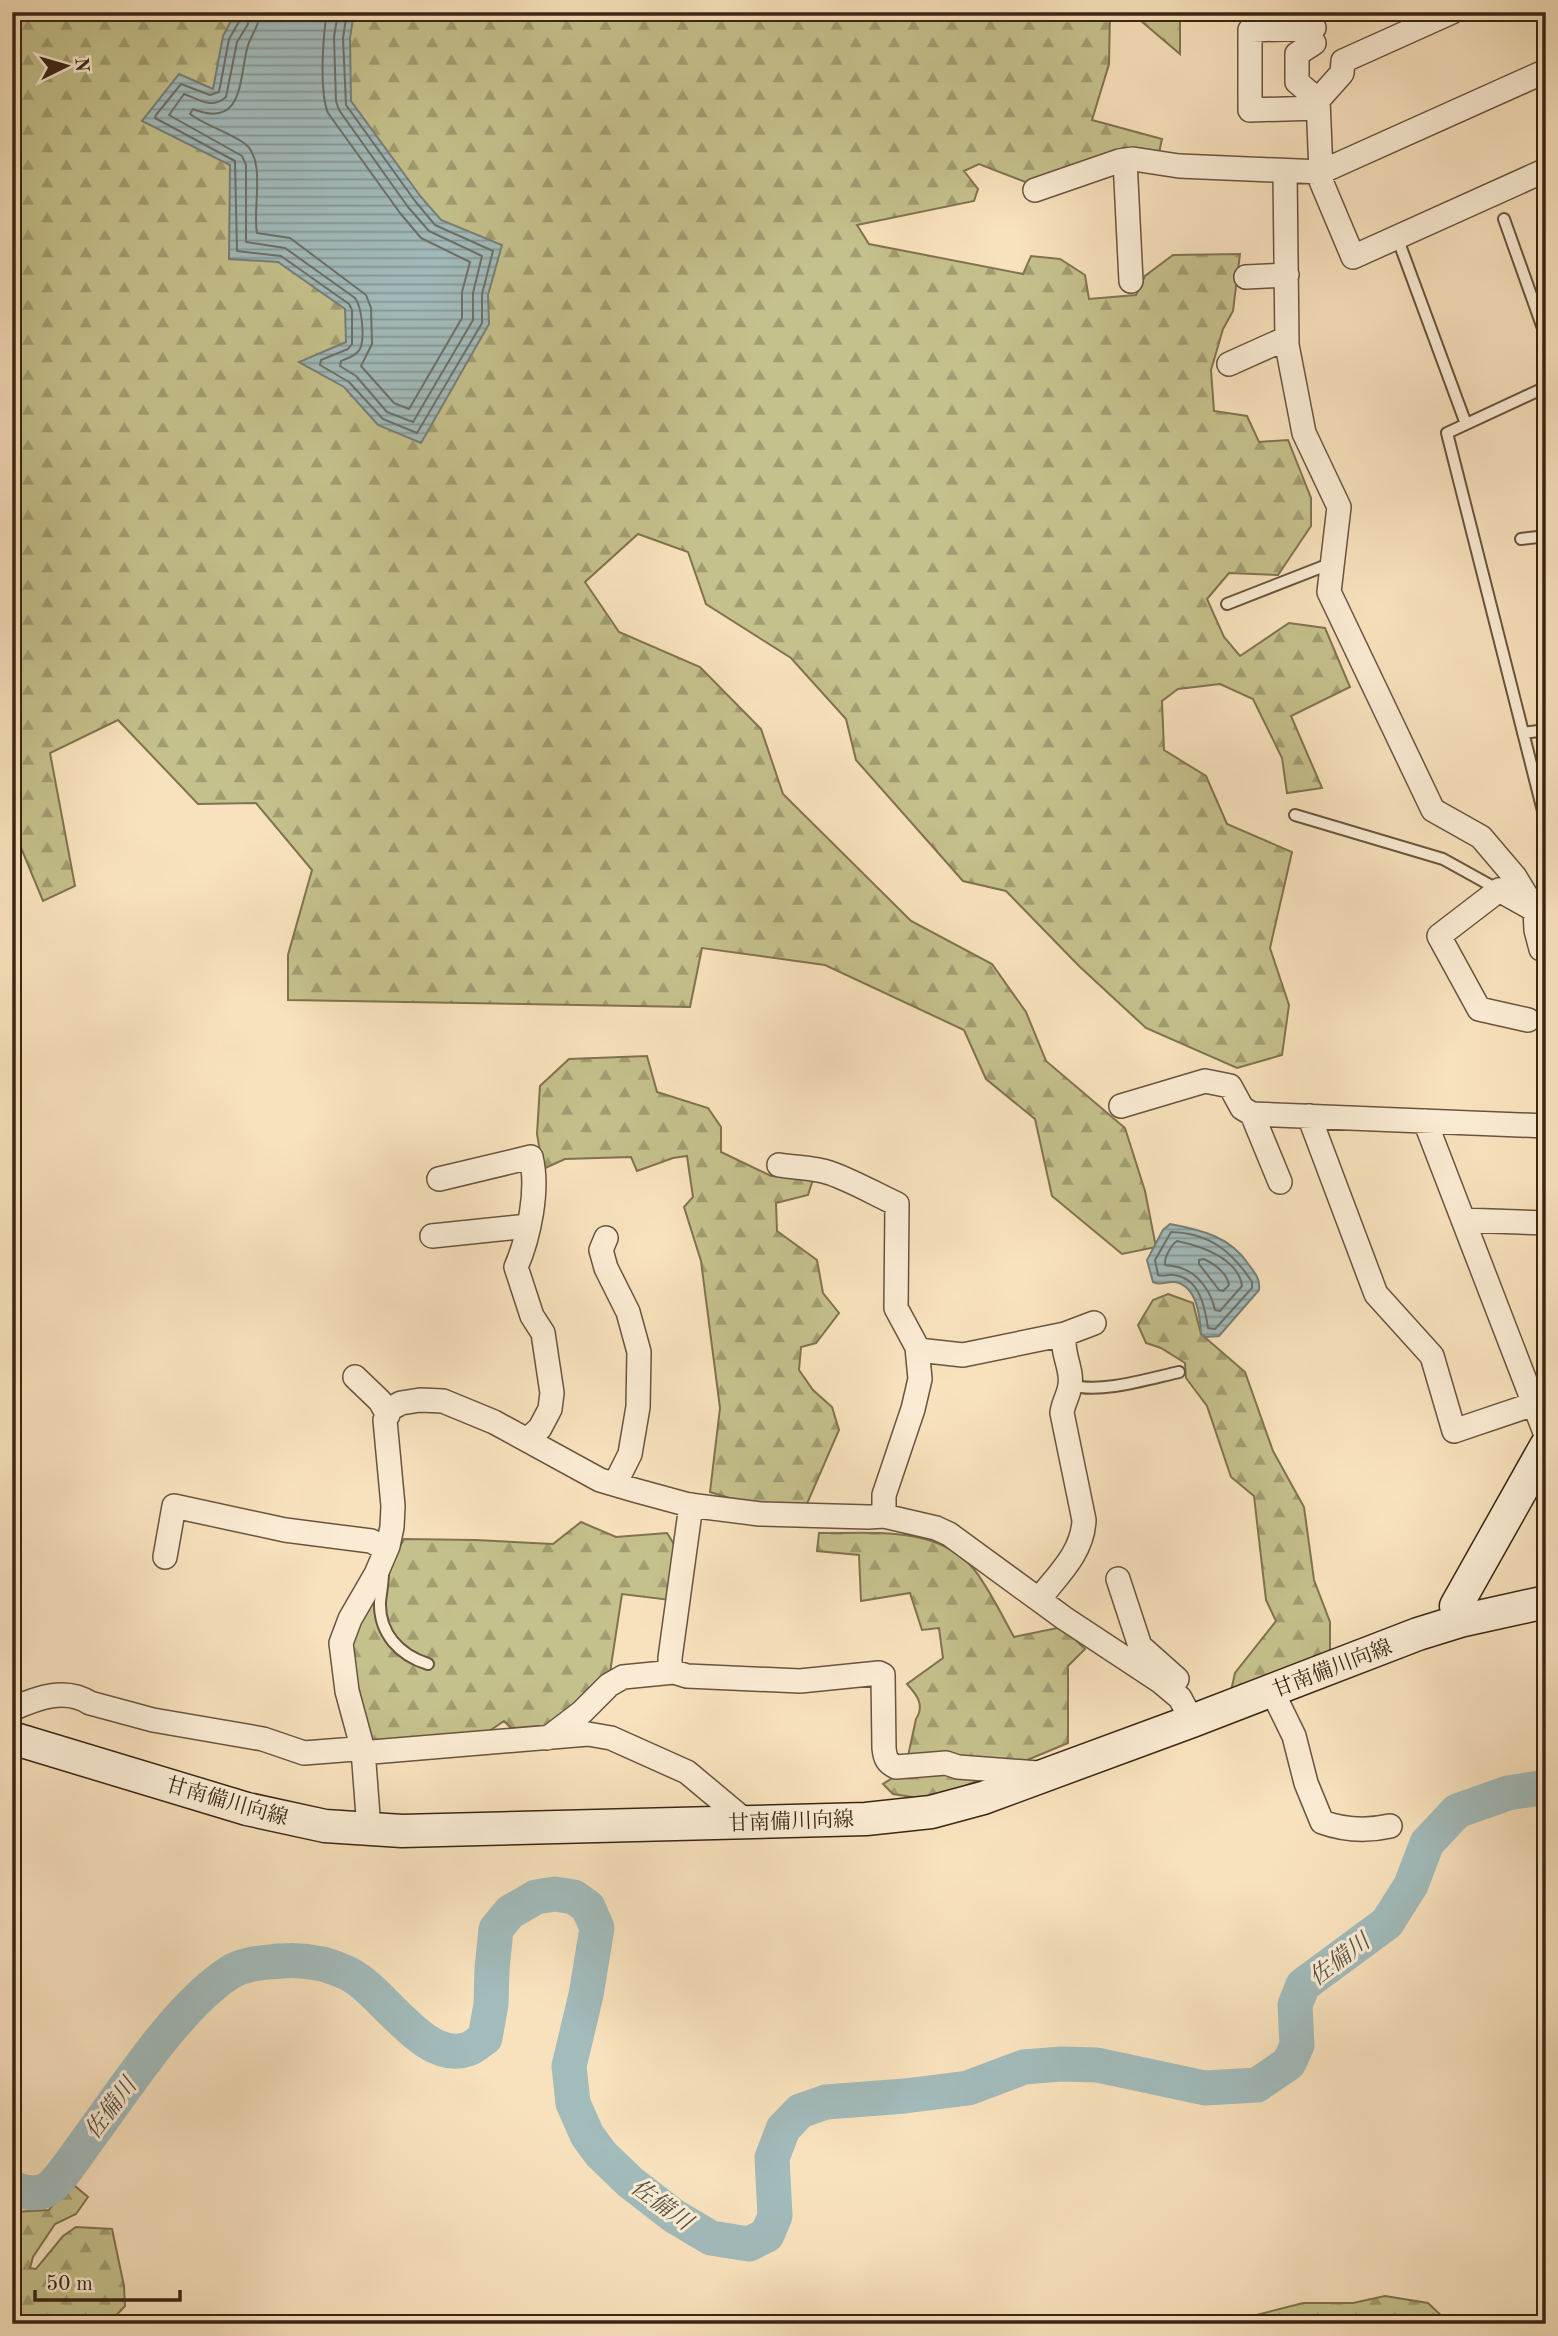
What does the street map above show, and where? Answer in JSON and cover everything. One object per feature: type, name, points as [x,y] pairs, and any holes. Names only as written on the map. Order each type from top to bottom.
[{"type":"main road","points":[[1460,1621],[1456,1606],[1546,1446]]},
{"type":"main road","name":"甘南備川向線","points":[[12,1738],[247,1809],[325,1826],[402,1831],[866,1819],[931,1812],[983,1798],[1049,1774],[1189,1714],[1272,1691],[1418,1634],[1460,1621],[1546,1602]]},
{"type":"street","points":[[1343,61],[1452,12]]},
{"type":"street","points":[[1314,28],[1343,61],[1342,73],[1318,104],[1321,181],[1353,257],[1546,170]]},
{"type":"street","points":[[1314,28],[1250,30],[1250,110],[1318,104]]},
{"type":"street","points":[[1314,28],[1297,54],[1297,82],[1318,104]]},
{"type":"street","points":[[1035,191],[1133,159],[1179,166],[1321,172],[1546,71]]},
{"type":"street","points":[[1125,160],[1131,281]]},
{"type":"street","points":[[1285,172],[1287,338],[1304,433],[1339,507],[1329,592],[1433,810],[1481,837],[1515,877],[1540,910],[1536,930],[1541,949]]},
{"type":"street","points":[[1246,276],[1287,275]]},
{"type":"street","points":[[1229,364],[1287,338]]},
{"type":"street","points":[[1528,1020],[1479,1009],[1439,936],[1499,890],[1540,910]]},
{"type":"street","points":[[1121,1107],[1205,1082],[1230,1086],[1242,1108],[1252,1114],[1546,1126]]},
{"type":"street","points":[[1252,1114],[1280,1182]]},
{"type":"street","points":[[1309,1116],[1376,1294],[1432,1356],[1454,1431],[1534,1404]]},
{"type":"street","points":[[1426,1121],[1546,1435]]},
{"type":"street","points":[[439,1179],[531,1157],[534,1184],[525,1245],[516,1267],[532,1316],[543,1333],[552,1393],[550,1409],[540,1428],[528,1439]]},
{"type":"street","points":[[779,1165],[830,1173],[897,1204],[896,1308],[918,1350],[920,1379],[913,1409],[884,1495],[884,1516]]},
{"type":"street","points":[[1463,1220],[1546,1223]]},
{"type":"street","points":[[432,1236],[528,1226]]},
{"type":"street","points":[[606,1238],[601,1250],[606,1268],[628,1312],[639,1352],[638,1407],[630,1454],[615,1484]]},
{"type":"street","points":[[918,1350],[963,1355],[1065,1334],[1094,1323]]},
{"type":"street","points":[[1039,1599],[1072,1558],[1084,1531],[1062,1413],[1063,1403],[1071,1385],[1064,1350],[1065,1334]]},
{"type":"street","points":[[355,1377],[380,1401],[387,1415]]},
{"type":"street","points":[[369,1829],[363,1750],[347,1691],[341,1643],[350,1619],[383,1556],[392,1527],[393,1506],[385,1420],[390,1409],[401,1403],[420,1400],[443,1401],[494,1422],[600,1480],[691,1505],[760,1514],[884,1516],[936,1528],[949,1534],[1161,1682],[1180,1698],[1189,1714]]},
{"type":"street","points":[[674,1672],[670,1658],[691,1505]]},
{"type":"street","points":[[164,1557],[174,1506],[285,1530],[371,1541],[383,1556]]},
{"type":"street","points":[[1118,1579],[1140,1646],[1187,1687],[1194,1700],[1189,1714]]},
{"type":"street","points":[[547,1739],[582,1712],[609,1685],[623,1677],[674,1672],[687,1676],[800,1681],[879,1673],[883,1675],[885,1758],[890,1764],[896,1767],[946,1763],[958,1767],[1049,1774]]},
{"type":"street","points":[[1272,1691],[1294,1735],[1306,1783],[1322,1822],[1331,1826],[1371,1830],[1390,1826]]},
{"type":"street","points":[[12,1709],[36,1699],[68,1693],[90,1703],[153,1720],[263,1739],[304,1753],[363,1750],[372,1752],[588,1734],[611,1738],[687,1772],[748,1823]]},
{"type":"lane","points":[[1504,219],[1546,337]]},
{"type":"lane","points":[[1397,237],[1466,424]]},
{"type":"lane","points":[[1546,387],[1447,433],[1544,815],[1546,843]]},
{"type":"lane","points":[[1521,539],[1546,536]]},
{"type":"lane","points":[[1227,604],[1332,563]]},
{"type":"lane","points":[[1523,733],[1546,730]]},
{"type":"lane","points":[[1295,815],[1443,859],[1499,890]]},
{"type":"lane","points":[[1071,1385],[1083,1389],[1179,1373]]},
{"type":"lane","points":[[383,1556],[380,1605],[384,1625],[402,1652],[428,1664]]},
{"type":"green space","points":[[12,12],[1110,12],[1109,64],[1092,120],[1162,139],[1159,153],[1028,183],[979,164],[964,171],[978,189],[974,201],[857,225],[869,244],[1023,274],[1031,256],[1060,259],[1085,275],[1089,299],[1136,295],[1145,276],[1173,255],[1240,254],[1233,311],[1223,329],[1211,370],[1214,411],[1247,416],[1259,442],[1288,440],[1311,498],[1311,526],[1278,575],[1229,573],[1207,599],[1224,637],[1240,656],[1289,623],[1325,628],[1350,687],[1291,716],[1322,788],[1287,793],[1282,758],[1253,699],[1220,684],[1178,689],[1162,701],[1164,750],[1206,776],[1227,824],[1292,852],[1270,948],[1289,1005],[1282,1055],[1237,1068],[1146,1028],[1079,966],[1006,891],[963,881],[856,760],[846,719],[791,658],[706,604],[688,552],[638,534],[585,582],[619,632],[700,667],[761,729],[783,794],[911,921],[992,964],[1026,1012],[1046,1061],[1125,1128],[1145,1191],[1156,1247],[1122,1254],[1052,1196],[1035,1119],[986,1079],[964,1030],[825,965],[702,948],[690,1007],[288,1000],[288,955],[312,870],[256,803],[198,804],[118,720],[50,753],[75,886],[43,901],[12,826]]},
{"type":"green space","points":[[1138,12],[1180,12],[1180,54],[1141,21]]},
{"type":"green space","points":[[647,1056],[657,1092],[708,1108],[721,1127],[721,1152],[771,1176],[814,1176],[808,1195],[776,1203],[777,1231],[817,1260],[823,1293],[839,1313],[816,1343],[801,1347],[799,1370],[813,1390],[832,1407],[839,1430],[806,1506],[736,1500],[710,1492],[720,1408],[701,1261],[684,1207],[693,1197],[687,1156],[673,1158],[637,1171],[631,1157],[565,1159],[543,1169],[537,1134],[540,1086],[569,1059]]},
{"type":"green space","points":[[1168,1294],[1193,1303],[1201,1334],[1245,1372],[1273,1451],[1304,1507],[1314,1580],[1330,1622],[1330,1655],[1231,1691],[1235,1673],[1276,1621],[1266,1600],[1254,1496],[1231,1477],[1207,1406],[1186,1378],[1185,1363],[1161,1348],[1146,1343],[1138,1325],[1153,1300]]},
{"type":"green space","points":[[581,1522],[616,1537],[667,1533],[679,1552],[670,1600],[622,1594],[609,1679],[542,1736],[518,1735],[504,1721],[479,1738],[372,1747],[350,1665],[353,1633],[404,1539],[553,1544]]},
{"type":"green space","points":[[819,1533],[880,1533],[921,1538],[940,1544],[957,1554],[978,1574],[1014,1637],[1062,1627],[1085,1649],[1068,1666],[1068,1743],[931,1800],[893,1794],[883,1784],[905,1770],[920,1709],[917,1696],[907,1684],[943,1658],[939,1628],[922,1630],[910,1593],[861,1601],[859,1555],[817,1551]]},
{"type":"green space","points":[[69,2181],[88,2197],[76,2214],[55,2224],[33,2257],[30,2268],[36,2269],[63,2236],[76,2227],[112,2229],[124,2286],[125,2306],[108,2324],[12,2324],[12,2212],[49,2210]]},
{"type":"green space","points":[[1385,2296],[1428,2303],[1448,2322],[1221,2324],[1303,2303],[1353,2303]]},
{"type":"water","points":[[232,12],[354,12],[350,38],[351,101],[441,220],[502,245],[488,295],[489,324],[421,443],[378,425],[344,387],[299,362],[346,342],[345,309],[278,262],[229,259],[230,165],[142,121],[179,74],[213,89],[223,36],[233,17]]},
{"type":"water","points":[[1170,1224],[1204,1232],[1225,1241],[1242,1255],[1257,1277],[1259,1290],[1219,1336],[1206,1337],[1201,1334],[1196,1303],[1188,1289],[1175,1282],[1153,1282],[1147,1260],[1163,1230]]},
{"type":"waterway","name":"佐備川","points":[[12,2188],[34,2193],[53,2185],[171,2027],[209,1988],[241,1967],[289,1961],[314,1962],[331,1967],[361,1982],[404,2023],[435,2046],[451,2051],[470,2048],[485,2038],[491,2004],[496,1929],[510,1912],[536,1897],[555,1894],[574,1897],[588,1907],[597,1928],[586,1995],[569,2066],[573,2103],[587,2135],[601,2154],[630,2182],[674,2216],[711,2238],[749,2244],[767,2235],[775,2216],[772,2158],[783,2129],[800,2111],[826,2102],[968,2088],[1024,2067],[1061,2064],[1097,2065],[1205,2088],[1257,2085],[1289,2063],[1297,2045],[1295,2005],[1303,1985],[1387,1923],[1411,1885],[1427,1843],[1457,1811],[1508,1793],[1546,1787]]}]
